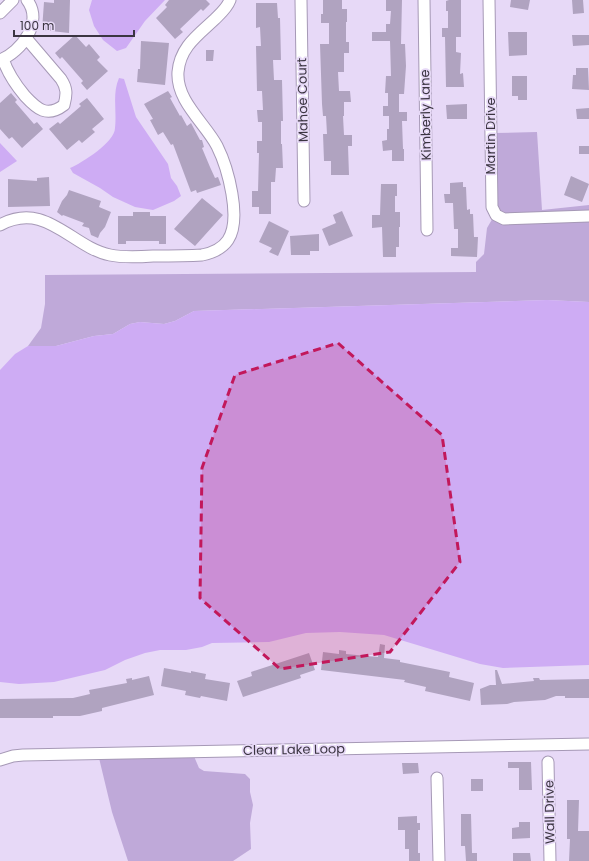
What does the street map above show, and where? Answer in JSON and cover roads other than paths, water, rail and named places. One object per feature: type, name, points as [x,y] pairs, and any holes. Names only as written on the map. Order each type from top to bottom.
[{"type":"street","points":[[0,13],[13,0]]},
{"type":"street","points":[[26,38],[65,85],[67,92],[64,104],[59,109],[52,111],[39,109],[14,82],[6,70],[2,59],[8,57],[16,50],[26,38],[31,27],[31,9],[27,0]]},
{"type":"street","points":[[0,225],[26,218],[45,221],[64,230],[93,249],[102,253],[117,256],[202,255],[212,253],[221,248],[228,240],[232,232],[233,220],[229,178],[215,142],[182,94],[178,75],[180,56],[186,48],[223,12],[230,0]]},
{"type":"street","name":"Mahoe Court","points":[[301,0],[304,201]]},
{"type":"street","name":"Kimberly Lane","points":[[424,0],[426,230]]},
{"type":"street","name":"Martin Drive","points":[[489,0],[492,206],[496,215],[504,219],[589,216]]},
{"type":"street","name":"Clear Lake Loop","points":[[0,760],[23,755],[589,744]]},
{"type":"street","name":"Wall Drive","points":[[548,762],[550,861]]},
{"type":"street","points":[[437,778],[439,861]]}]
